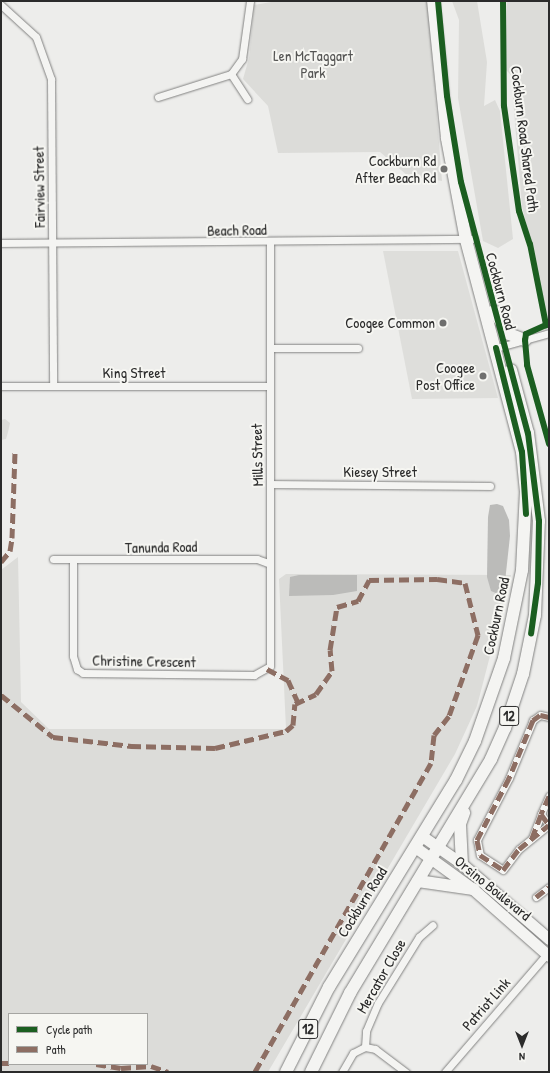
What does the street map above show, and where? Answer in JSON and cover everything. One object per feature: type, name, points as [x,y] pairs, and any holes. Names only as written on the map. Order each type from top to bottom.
[{"type":"main road","name":"Cockburn Road","points":[[311,1072],[350,993],[471,793],[505,728],[520,681],[538,583],[539,521],[528,433],[500,347],[470,240],[447,138],[433,1]]},
{"type":"main road","name":"Cockburn Road","points":[[286,1072],[329,986],[456,780],[485,719],[518,597],[526,492],[514,411],[494,311],[470,240],[454,148],[438,1]]},
{"type":"main road","points":[[494,311],[509,334],[525,340]]},
{"type":"main road","points":[[462,864],[460,824],[471,793]]},
{"type":"main road","name":"Orsino Boulevard","points":[[422,836],[439,846],[462,864],[549,939]]},
{"type":"main road","name":"Orsino Boulevard","points":[[415,847],[473,889],[548,954]]},
{"type":"main road","points":[[418,881],[473,889]]},
{"type":"street","points":[[158,97],[231,74],[242,59],[250,1]]},
{"type":"street","name":"Fairview Street","points":[[1,5],[33,33],[49,68],[54,244],[53,386]]},
{"type":"street","points":[[231,74],[247,99]]},
{"type":"street","name":"Beach Road","points":[[1,243],[54,244],[470,240]]},
{"type":"street","name":"Mills Street","points":[[270,242],[270,348],[268,386],[270,484],[268,563],[272,572],[270,666]]},
{"type":"street","points":[[500,347],[549,333]]},
{"type":"street","points":[[270,348],[358,348]]},
{"type":"street","name":"King Street","points":[[1,386],[268,386]]},
{"type":"street","name":"Kiesey Street","points":[[270,484],[490,486]]},
{"type":"street","name":"Tanunda Road","points":[[53,559],[73,561],[257,559],[268,563]]},
{"type":"street","name":"Christine Crescent","points":[[73,561],[73,656],[77,669],[83,673],[254,675],[270,666]]},
{"type":"street","points":[[541,814],[549,825],[532,838],[510,864],[498,869],[480,855],[477,840],[509,778],[533,720],[540,715],[549,717]]},
{"type":"street","points":[[532,838],[549,796]]},
{"type":"street","points":[[536,897],[549,887]]},
{"type":"street","name":"Mercator Close","points":[[365,1047],[366,1031],[378,1003],[419,937],[434,925]]},
{"type":"street","name":"Patriot Link","points":[[445,1072],[548,954]]},
{"type":"street","points":[[342,1072],[353,1053],[365,1047],[375,1049],[406,1072]]},
{"type":"shaded area","name":"Coogee Common","points":[[383,251],[458,251],[498,398],[412,399]]},
{"type":"shaded area","points":[[497,504],[503,506],[509,520],[510,536],[504,591],[498,594],[491,591],[487,577],[488,517],[490,505]]},
{"type":"shaded area","points":[[299,575],[357,575],[357,591],[333,595],[289,596],[290,577]]},
{"type":"green space","name":"Len McTaggart Park","points":[[277,1],[428,1],[442,181],[408,176],[380,152],[278,153],[268,106],[243,79],[249,58],[254,5]]},
{"type":"green space","points":[[452,1],[477,1],[487,62],[484,106],[495,100],[500,111],[513,239],[498,248],[483,241],[458,98],[459,20]]},
{"type":"green space","points":[[507,1],[549,1],[549,327],[522,206],[511,75],[505,69]]},
{"type":"green space","points":[[5,419],[10,423],[6,439],[1,440],[1,420]]},
{"type":"green space","points":[[18,557],[21,702],[49,729],[286,729],[279,579],[286,574],[511,575],[477,706],[455,754],[268,1072],[1,1072],[1,570]]},
{"type":"marked path","points":[[1,562],[10,551],[12,538],[15,450]]},
{"type":"marked path","points":[[1,695],[53,737],[131,746],[215,748],[286,731],[293,725],[295,704],[316,694],[332,671],[330,650],[337,607],[358,601],[369,580],[437,579],[465,583],[478,635],[449,716],[434,735],[431,763],[255,1072]]},
{"type":"marked path","points":[[267,669],[288,680],[298,702]]},
{"type":"marked path","points":[[549,717],[540,715],[533,720],[509,778],[477,840],[480,855],[503,870],[519,849],[549,825]]},
{"type":"marked path","points":[[549,796],[541,814],[549,825]]},
{"type":"marked path","points":[[532,838],[541,814]]},
{"type":"marked path","points":[[536,897],[549,887]]},
{"type":"marked path","points":[[1,1063],[8,1063]]},
{"type":"marked path","points":[[102,1065],[121,1068],[151,1066],[168,1072]]},
{"type":"cycle path","points":[[438,1],[447,96],[461,182],[528,433],[539,521],[538,583],[531,634]]},
{"type":"cycle path","name":"Cockburn Road Shared Path","points":[[503,1],[504,106],[519,211],[530,244],[546,325]]},
{"type":"cycle path","points":[[546,325],[526,334],[525,340],[527,365],[549,444]]},
{"type":"cycle path","points":[[496,348],[522,452],[526,514]]},
{"type":"place","name":"Cockburn Rd After Beach Rd","points":[[444,169]]},
{"type":"place","name":"Coogee Common","points":[[443,323]]},
{"type":"place","name":"Coogee Post Office","points":[[483,376]]}]
